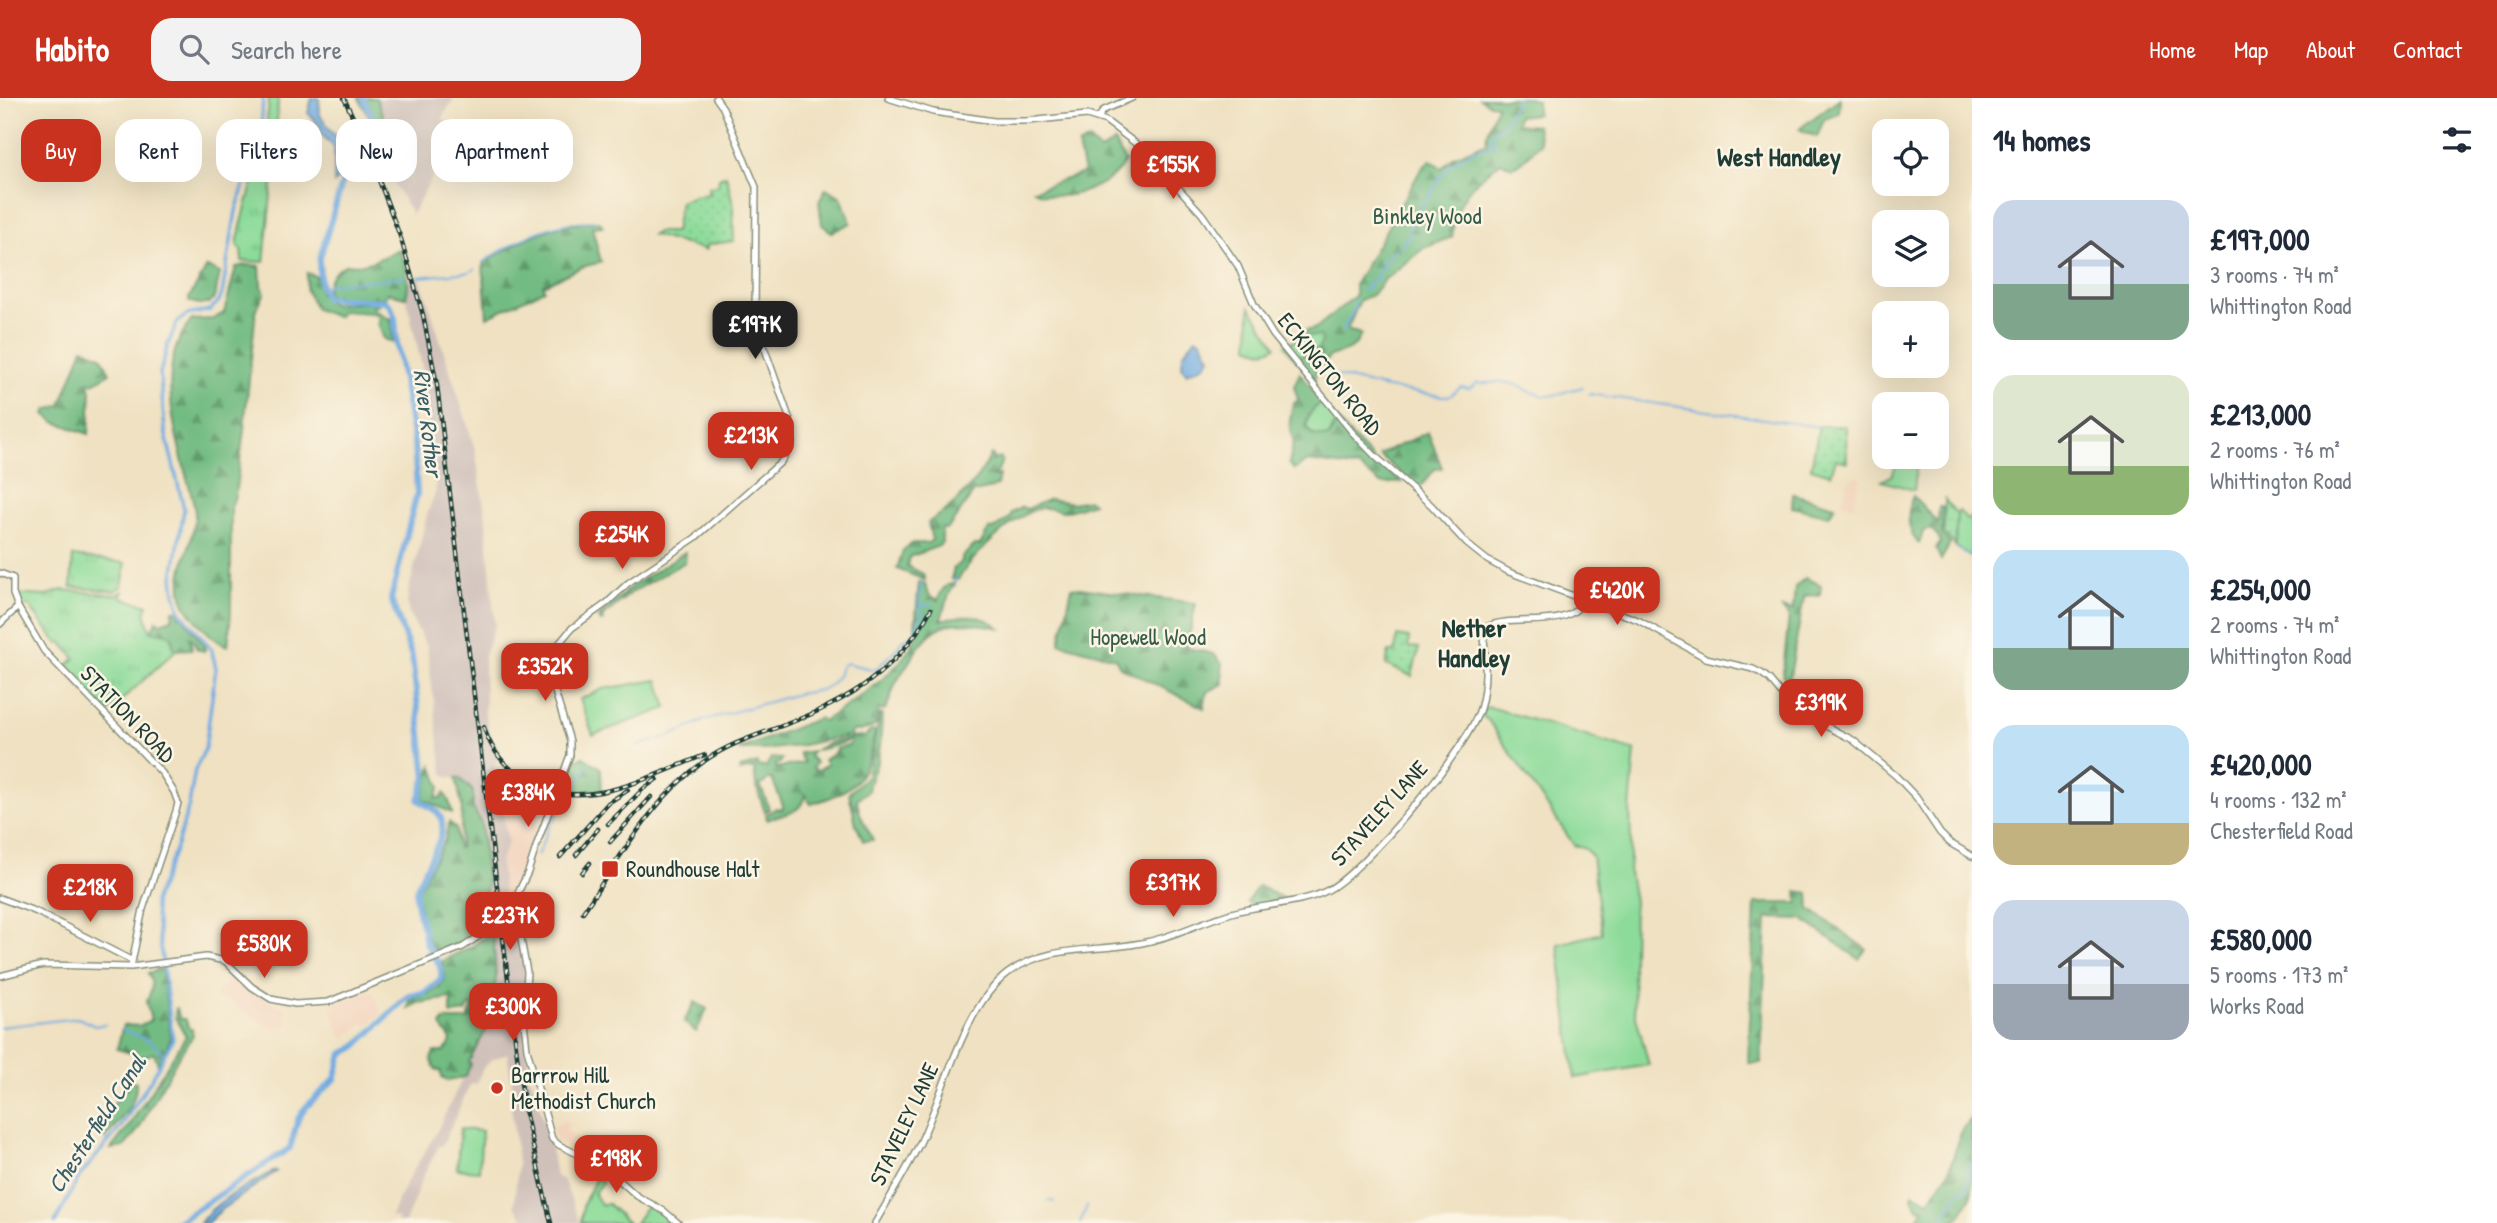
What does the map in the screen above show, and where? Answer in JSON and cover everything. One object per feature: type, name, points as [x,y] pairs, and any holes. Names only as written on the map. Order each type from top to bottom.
[{"type":"street","points":[[0,976],[43,965],[162,963],[205,957],[230,964],[262,995],[279,1001],[303,1004],[328,1002],[439,958],[478,939],[506,918],[515,904],[570,755],[570,741],[549,672],[548,660],[552,652],[572,628],[607,603],[628,583],[695,538],[726,512],[781,462],[792,442],[790,419],[755,321],[756,187],[723,108],[716,98]]},
{"type":"street","points":[[888,98],[933,112],[994,121],[1028,121],[1081,115],[1098,118],[1104,110],[1132,98]]},
{"type":"street","name":"ECKINGTON ROAD","points":[[1098,118],[1143,149],[1202,214],[1238,266],[1254,304],[1273,335],[1375,456],[1431,505],[1467,544],[1487,560],[1509,572],[1638,620],[1706,658],[1761,673],[1795,710],[1861,746],[1910,790],[1950,843],[1972,856]]},
{"type":"street","name":"STATION ROAD","points":[[0,573],[12,576],[13,594],[18,607],[44,651],[162,773],[176,797],[176,811],[143,909],[141,929],[131,963]]},
{"type":"street","name":"STAVELEY LANE","points":[[875,1223],[920,1144],[940,1090],[968,1028],[988,995],[1006,975],[1024,962],[1050,954],[1072,949],[1149,942],[1230,913],[1326,892],[1366,861],[1435,779],[1475,724],[1484,687],[1487,627],[1495,623],[1539,621],[1557,617],[1578,609],[1583,601]]},
{"type":"street","points":[[0,624],[18,607]]},
{"type":"street","points":[[0,898],[37,912],[131,963]]},
{"type":"street","points":[[515,904],[522,911],[521,939],[527,972],[524,1021],[527,1049],[551,1137],[559,1145],[606,1168],[632,1192],[678,1223]]},
{"type":"shaded area","points":[[376,98],[454,98],[443,119],[431,119],[431,179],[412,214],[393,182],[417,182],[417,119],[384,119]]},
{"type":"shaded area","points":[[420,278],[475,450],[485,512],[495,625],[484,656],[485,713],[490,735],[502,756],[494,764],[508,843],[500,861],[504,902],[511,905],[504,918],[505,923],[512,914],[518,919],[525,981],[517,990],[529,1070],[527,1075],[532,1081],[550,1143],[556,1176],[564,1181],[580,1223],[528,1223],[514,1206],[518,1162],[510,1097],[513,1091],[507,1053],[491,1060],[483,1068],[476,1084],[472,1083],[469,1087],[442,1146],[439,1146],[424,1174],[405,1223],[398,1223],[398,1218],[390,1217],[407,1181],[436,1133],[488,1026],[496,978],[492,925],[478,936],[487,884],[481,823],[473,808],[473,791],[459,778],[450,778],[443,774],[427,647],[409,614],[407,604],[427,515],[436,490],[422,367],[406,297],[408,279]]},
{"type":"shaded area","points":[[1855,475],[1861,477],[1853,506],[1842,502],[1848,481]]},
{"type":"shaded area","points":[[493,764],[524,789],[550,800],[543,817],[536,823],[537,833],[526,870],[511,905],[505,903],[502,886],[500,861],[504,822]]},
{"type":"shaded area","points":[[232,972],[246,989],[273,1004],[285,1007],[288,1025],[267,1026],[232,1003],[213,998]]},
{"type":"shaded area","points":[[370,990],[374,992],[382,1014],[366,1026],[363,1023],[345,1038],[340,1035],[329,1005]]},
{"type":"shaded area","points":[[565,1121],[570,1125],[566,1130],[581,1140],[574,1150],[556,1141],[551,1127]]},
{"type":"green space","points":[[269,98],[278,98],[277,119],[267,117]]},
{"type":"green space","points":[[359,98],[376,98],[384,119],[370,119]]},
{"type":"green space","name":"Binkley Wood","points":[[1480,98],[1537,100],[1537,114],[1518,116],[1516,124],[1537,126],[1540,144],[1518,165],[1512,167],[1501,162],[1482,177],[1461,202],[1452,237],[1424,248],[1384,280],[1372,295],[1360,300],[1347,330],[1361,334],[1358,340],[1352,348],[1330,356],[1323,365],[1316,367],[1315,380],[1291,354],[1307,356],[1320,336],[1303,336],[1299,333],[1316,328],[1355,296],[1355,284],[1420,171],[1430,160],[1442,168],[1455,156],[1482,144],[1486,145],[1487,132],[1497,105],[1489,104]]},
{"type":"green space","points":[[1840,98],[1839,114],[1824,119],[1817,137],[1799,129]]},
{"type":"green space","points":[[1089,140],[1100,151],[1114,142],[1125,161],[1119,170],[1098,186],[1071,195],[1058,196],[1034,190],[1084,173],[1078,146]]},
{"type":"green space","points":[[726,175],[733,204],[734,241],[706,245],[706,250],[652,235],[657,232],[675,232],[680,202],[709,194],[708,187],[718,186],[719,178]]},
{"type":"green space","points":[[253,182],[272,182],[264,262],[242,261],[241,250],[237,245]]},
{"type":"green space","points":[[826,188],[841,197],[851,223],[832,232],[822,225],[819,202]]},
{"type":"green space","points":[[599,221],[603,226],[592,227],[601,262],[582,267],[543,285],[544,290],[487,317],[483,263],[538,233],[565,225]]},
{"type":"green space","points":[[399,249],[407,273],[406,297],[387,293],[385,298],[330,298],[326,292],[330,278],[347,264],[367,263]]},
{"type":"green space","points":[[260,266],[261,286],[265,293],[256,309],[243,439],[231,507],[231,612],[228,646],[215,639],[200,625],[188,610],[182,596],[181,576],[194,527],[195,512],[173,416],[171,375],[174,355],[192,320],[213,319],[224,313],[236,267]]},
{"type":"green space","points":[[207,267],[220,273],[213,299],[205,304],[189,301],[189,298]]},
{"type":"green space","points":[[307,273],[318,277],[320,294],[332,304],[378,302],[378,306],[374,305],[373,308],[391,318],[393,342],[384,339],[378,323],[379,316],[373,313],[342,311],[337,317],[316,309],[306,290]]},
{"type":"green space","points":[[1250,307],[1276,346],[1269,350],[1263,351],[1249,346]]},
{"type":"green space","points":[[1303,336],[1320,336],[1323,340],[1318,349],[1307,356],[1291,354],[1285,345]]},
{"type":"green space","points":[[83,348],[101,356],[110,373],[89,383],[89,434],[55,422],[45,414],[47,410],[61,405]]},
{"type":"green space","points":[[1300,373],[1322,402],[1308,419],[1306,427],[1313,435],[1329,437],[1337,420],[1374,461],[1402,482],[1381,484],[1360,468],[1308,461],[1294,470],[1289,463],[1294,441],[1290,423],[1293,404],[1298,400],[1294,386]]},
{"type":"green space","points":[[1322,402],[1337,420],[1329,437],[1313,435],[1306,427],[1310,411]]},
{"type":"green space","points":[[1819,426],[1846,426],[1847,462],[1836,459],[1831,474],[1811,468]]},
{"type":"green space","points":[[1428,432],[1442,468],[1435,469],[1419,489],[1379,455]]},
{"type":"green space","points":[[991,454],[994,457],[992,461],[1000,458],[1002,460],[997,473],[992,475],[999,475],[997,485],[974,492],[949,527],[942,528],[942,542],[939,546],[909,557],[907,566],[923,574],[925,580],[897,569],[903,550],[913,543],[928,543],[932,540],[928,523],[965,492]]},
{"type":"green space","points":[[1895,469],[1916,469],[1914,490],[1882,481],[1892,475]]},
{"type":"green space","points":[[1793,494],[1835,506],[1829,516],[1792,507]]},
{"type":"green space","points":[[1913,496],[1938,523],[1939,507],[1943,507],[1942,534],[1950,544],[1941,560],[1936,549],[1940,543],[1939,537],[1932,530],[1924,530],[1919,543],[1912,533],[1909,514]]},
{"type":"green space","points":[[1050,499],[1072,503],[1089,500],[1093,503],[1066,511],[1040,508],[1030,512],[994,538],[958,580],[951,579],[954,568],[962,561],[962,557],[975,545],[980,545],[989,529],[994,529],[1022,507],[1027,509]]},
{"type":"green space","points":[[1945,500],[1957,514],[1955,546],[1944,533]]},
{"type":"green space","points":[[1959,511],[1967,519],[1972,516],[1972,557],[1955,546]]},
{"type":"green space","points":[[685,552],[685,562],[631,593],[602,617],[601,622],[598,617],[632,586]]},
{"type":"green space","points":[[73,556],[126,563],[122,586],[115,591],[71,587]]},
{"type":"green space","points":[[1805,578],[1821,585],[1820,596],[1804,597],[1790,676],[1787,679],[1784,678],[1783,671],[1789,616],[1782,609],[1793,610],[1795,587]]},
{"type":"green space","points":[[919,582],[924,583],[930,596],[938,600],[945,587],[955,584],[941,620],[972,616],[987,620],[1000,628],[961,623],[936,630],[908,663],[884,711],[878,709],[877,723],[873,727],[855,730],[850,734],[849,740],[816,750],[844,739],[845,736],[798,746],[738,750],[819,718],[824,721],[891,671],[911,646],[918,632],[915,628]]},
{"type":"green space","name":"Hopewell Wood","points":[[1072,587],[1196,603],[1187,648],[1214,654],[1222,664],[1223,684],[1207,692],[1204,708],[1120,667],[1115,658],[1060,643]]},
{"type":"green space","points":[[62,590],[117,595],[123,591],[122,598],[148,605],[145,612],[150,631],[171,635],[176,650],[109,712],[83,689],[65,668],[75,658],[61,642],[58,644],[28,605],[21,609],[16,594],[45,596]]},
{"type":"green space","points":[[173,610],[177,610],[206,647],[204,651],[197,649],[190,638],[192,649],[176,650],[173,639],[150,632],[157,620],[160,623],[172,619]]},
{"type":"green space","points":[[1397,636],[1409,638],[1408,647],[1419,648],[1412,676],[1386,665],[1389,652],[1395,652]]},
{"type":"green space","points":[[658,680],[667,708],[593,735],[580,699],[603,689]]},
{"type":"green space","points":[[1490,707],[1635,751],[1629,873],[1634,901],[1634,1009],[1649,1065],[1575,1078],[1558,944],[1602,933],[1592,856],[1585,849],[1574,845],[1488,720],[1482,716],[1484,708]]},
{"type":"green space","points":[[880,714],[878,759],[868,791],[857,799],[861,816],[873,840],[863,841],[849,793],[867,776]]},
{"type":"green space","points":[[875,731],[868,760],[857,780],[849,787],[811,804],[805,795],[796,810],[767,820],[766,815],[776,808],[782,809],[783,805],[772,779],[760,784],[769,809],[765,812],[756,785],[754,768],[739,771],[740,768],[757,763],[757,766],[766,767],[771,758],[782,759],[775,764],[776,768],[804,763],[799,753],[813,751],[809,756],[816,763],[813,768],[818,771],[827,764],[824,760],[836,749],[849,745],[852,737],[863,738]]},
{"type":"green space","points":[[583,757],[601,768],[602,791],[562,793],[574,761]]},
{"type":"green space","points":[[432,765],[440,787],[436,798],[441,798],[444,793],[452,813],[422,799]]},
{"type":"green space","points":[[456,778],[473,791],[473,808],[481,823],[487,885],[478,936],[437,955],[429,942],[417,892],[445,840],[449,822],[456,828],[458,848],[460,847],[462,806]]},
{"type":"green space","points":[[1258,886],[1284,899],[1253,906],[1247,902]]},
{"type":"green space","points":[[1797,891],[1809,893],[1810,909],[1866,949],[1859,959],[1802,919],[1767,918],[1761,1063],[1748,1063],[1755,903],[1798,903]]},
{"type":"green space","points":[[493,932],[496,978],[488,1026],[469,1062],[471,1064],[465,1077],[449,1081],[442,1077],[441,1071],[435,1069],[431,1059],[434,1052],[443,1052],[451,1040],[441,1026],[444,1020],[468,1020],[473,1006],[469,1006],[466,1012],[451,1014],[451,998],[418,1003],[408,1009],[410,1000],[439,987],[445,979],[442,961]]},
{"type":"green space","points":[[162,969],[171,1038],[158,1064],[154,1053],[140,1058],[117,1049],[123,1025],[140,1026],[151,1020],[146,1002],[152,988],[148,973]]},
{"type":"green space","points":[[695,1002],[707,1009],[696,1032],[684,1022]]},
{"type":"green space","points":[[176,1007],[180,1019],[185,1019],[192,1029],[193,1036],[178,1057],[138,1130],[124,1147],[111,1149],[129,1126],[186,1036],[175,1017]]},
{"type":"green space","points":[[130,1082],[136,1082],[134,1098],[126,1113],[105,1139],[100,1130],[104,1117]]},
{"type":"green space","points":[[1972,1116],[1972,1195],[1960,1216],[1951,1223],[1915,1223],[1924,1209],[1918,1208],[1912,1198],[1913,1193],[1929,1201],[1948,1173],[1961,1133]]},
{"type":"green space","points":[[460,1129],[482,1131],[479,1171],[457,1169]]},
{"type":"green space","points":[[596,1178],[603,1182],[595,1191],[596,1198],[602,1205],[607,1203],[628,1223],[581,1223],[583,1205]]},
{"type":"green space","points":[[648,1204],[676,1223],[635,1223]]},
{"type":"water","points":[[312,98],[319,98],[320,115],[336,137],[334,183],[334,147],[322,135],[322,119],[314,119],[308,113]]},
{"type":"water","points":[[1196,337],[1201,340],[1210,357],[1205,365],[1187,373],[1182,367],[1183,354]]},
{"type":"water","points":[[277,1171],[222,1209],[207,1223],[200,1223],[223,1200]]},
{"type":"waterway","name":"Chesterfield Canal","points":[[55,1223],[79,1177],[120,1128],[173,1039],[154,902],[177,845],[189,805],[195,770],[205,749],[216,668],[211,648],[180,611],[175,594],[173,577],[184,509],[165,431],[160,373],[178,321],[187,315],[210,310],[222,294],[236,211],[261,129],[263,98]]},
{"type":"waterway","name":"River Rother","points":[[176,1223],[290,1148],[298,1119],[306,1107],[335,1079],[342,1054],[354,1048],[409,995],[424,993],[441,979],[439,965],[425,941],[416,893],[439,840],[442,820],[437,812],[419,800],[426,777],[412,657],[391,599],[417,493],[414,442],[395,319],[391,307],[385,301],[326,298],[320,281],[319,261],[348,163],[377,149],[378,129],[363,98]]},
{"type":"waterway","points":[[1400,247],[1410,236],[1409,230],[1421,213],[1422,204],[1426,203],[1441,175],[1466,154],[1481,147],[1494,146],[1496,144],[1490,138],[1491,135],[1504,123],[1518,98]]},
{"type":"waterway","points":[[483,262],[536,233],[564,224],[595,221]]},
{"type":"waterway","points":[[1363,290],[1369,287],[1369,281],[1377,279],[1378,270],[1384,267],[1381,261],[1390,257],[1395,249]]},
{"type":"waterway","points":[[418,277],[469,272]]},
{"type":"waterway","points":[[384,279],[405,277]]},
{"type":"waterway","points":[[321,288],[331,284],[375,280]]},
{"type":"waterway","points":[[376,280],[382,280]]},
{"type":"waterway","points":[[1342,331],[1356,302]]},
{"type":"waterway","points":[[1332,375],[1387,388],[1441,396],[1450,396],[1461,387],[1469,389],[1477,383],[1510,383],[1546,396],[1583,388]]},
{"type":"waterway","points":[[1589,394],[1820,427]]},
{"type":"waterway","points":[[1958,549],[1972,558]]},
{"type":"waterway","points":[[954,583],[956,578]]},
{"type":"waterway","points":[[842,666],[846,663],[875,670],[901,641],[913,635],[922,615],[919,606],[921,582]]},
{"type":"waterway","points":[[919,606],[931,605]]},
{"type":"waterway","points":[[638,746],[673,735],[705,720],[797,694],[821,690],[838,676],[841,667]]},
{"type":"waterway","points":[[537,856],[548,829],[590,762]]},
{"type":"waterway","points":[[0,1027],[78,1018],[95,1026],[105,1024]]},
{"type":"waterway","points":[[123,1030],[150,1041],[165,1055]]},
{"type":"waterway","points":[[1941,1223],[1958,1192],[1967,1189],[1969,1165],[1972,1164]]},
{"type":"waterway","points":[[1048,1200],[1054,1202]]},
{"type":"waterway","points":[[1080,1223],[1087,1206]]},
{"type":"railway","points":[[344,98],[365,143],[401,239],[423,315],[437,385],[518,1063],[526,1116],[551,1223]]},
{"type":"railway","points":[[583,912],[638,830],[686,776],[725,749],[807,716],[850,694],[869,681],[903,650],[931,609]]},
{"type":"railway","points":[[484,727],[495,751],[513,771],[535,786],[558,793],[583,794],[608,790],[634,783],[705,755]]},
{"type":"railway","points":[[608,824],[643,789],[657,779]]},
{"type":"railway","points":[[560,857],[608,803],[628,790]]},
{"type":"railway","points":[[610,842],[651,797]]},
{"type":"railway","points":[[576,855],[598,829]]},
{"type":"railway","points":[[582,873],[590,863]]},
{"type":"place","name":"Roundhouse Halt","points":[[610,869]]},
{"type":"place","name":"Barrrow Hill Methodist Church","points":[[497,1088]]},
{"type":"district","name":"West Handley","points":[[1779,157]]},
{"type":"district","name":"Nether Handley","points":[[1474,643]]}]
